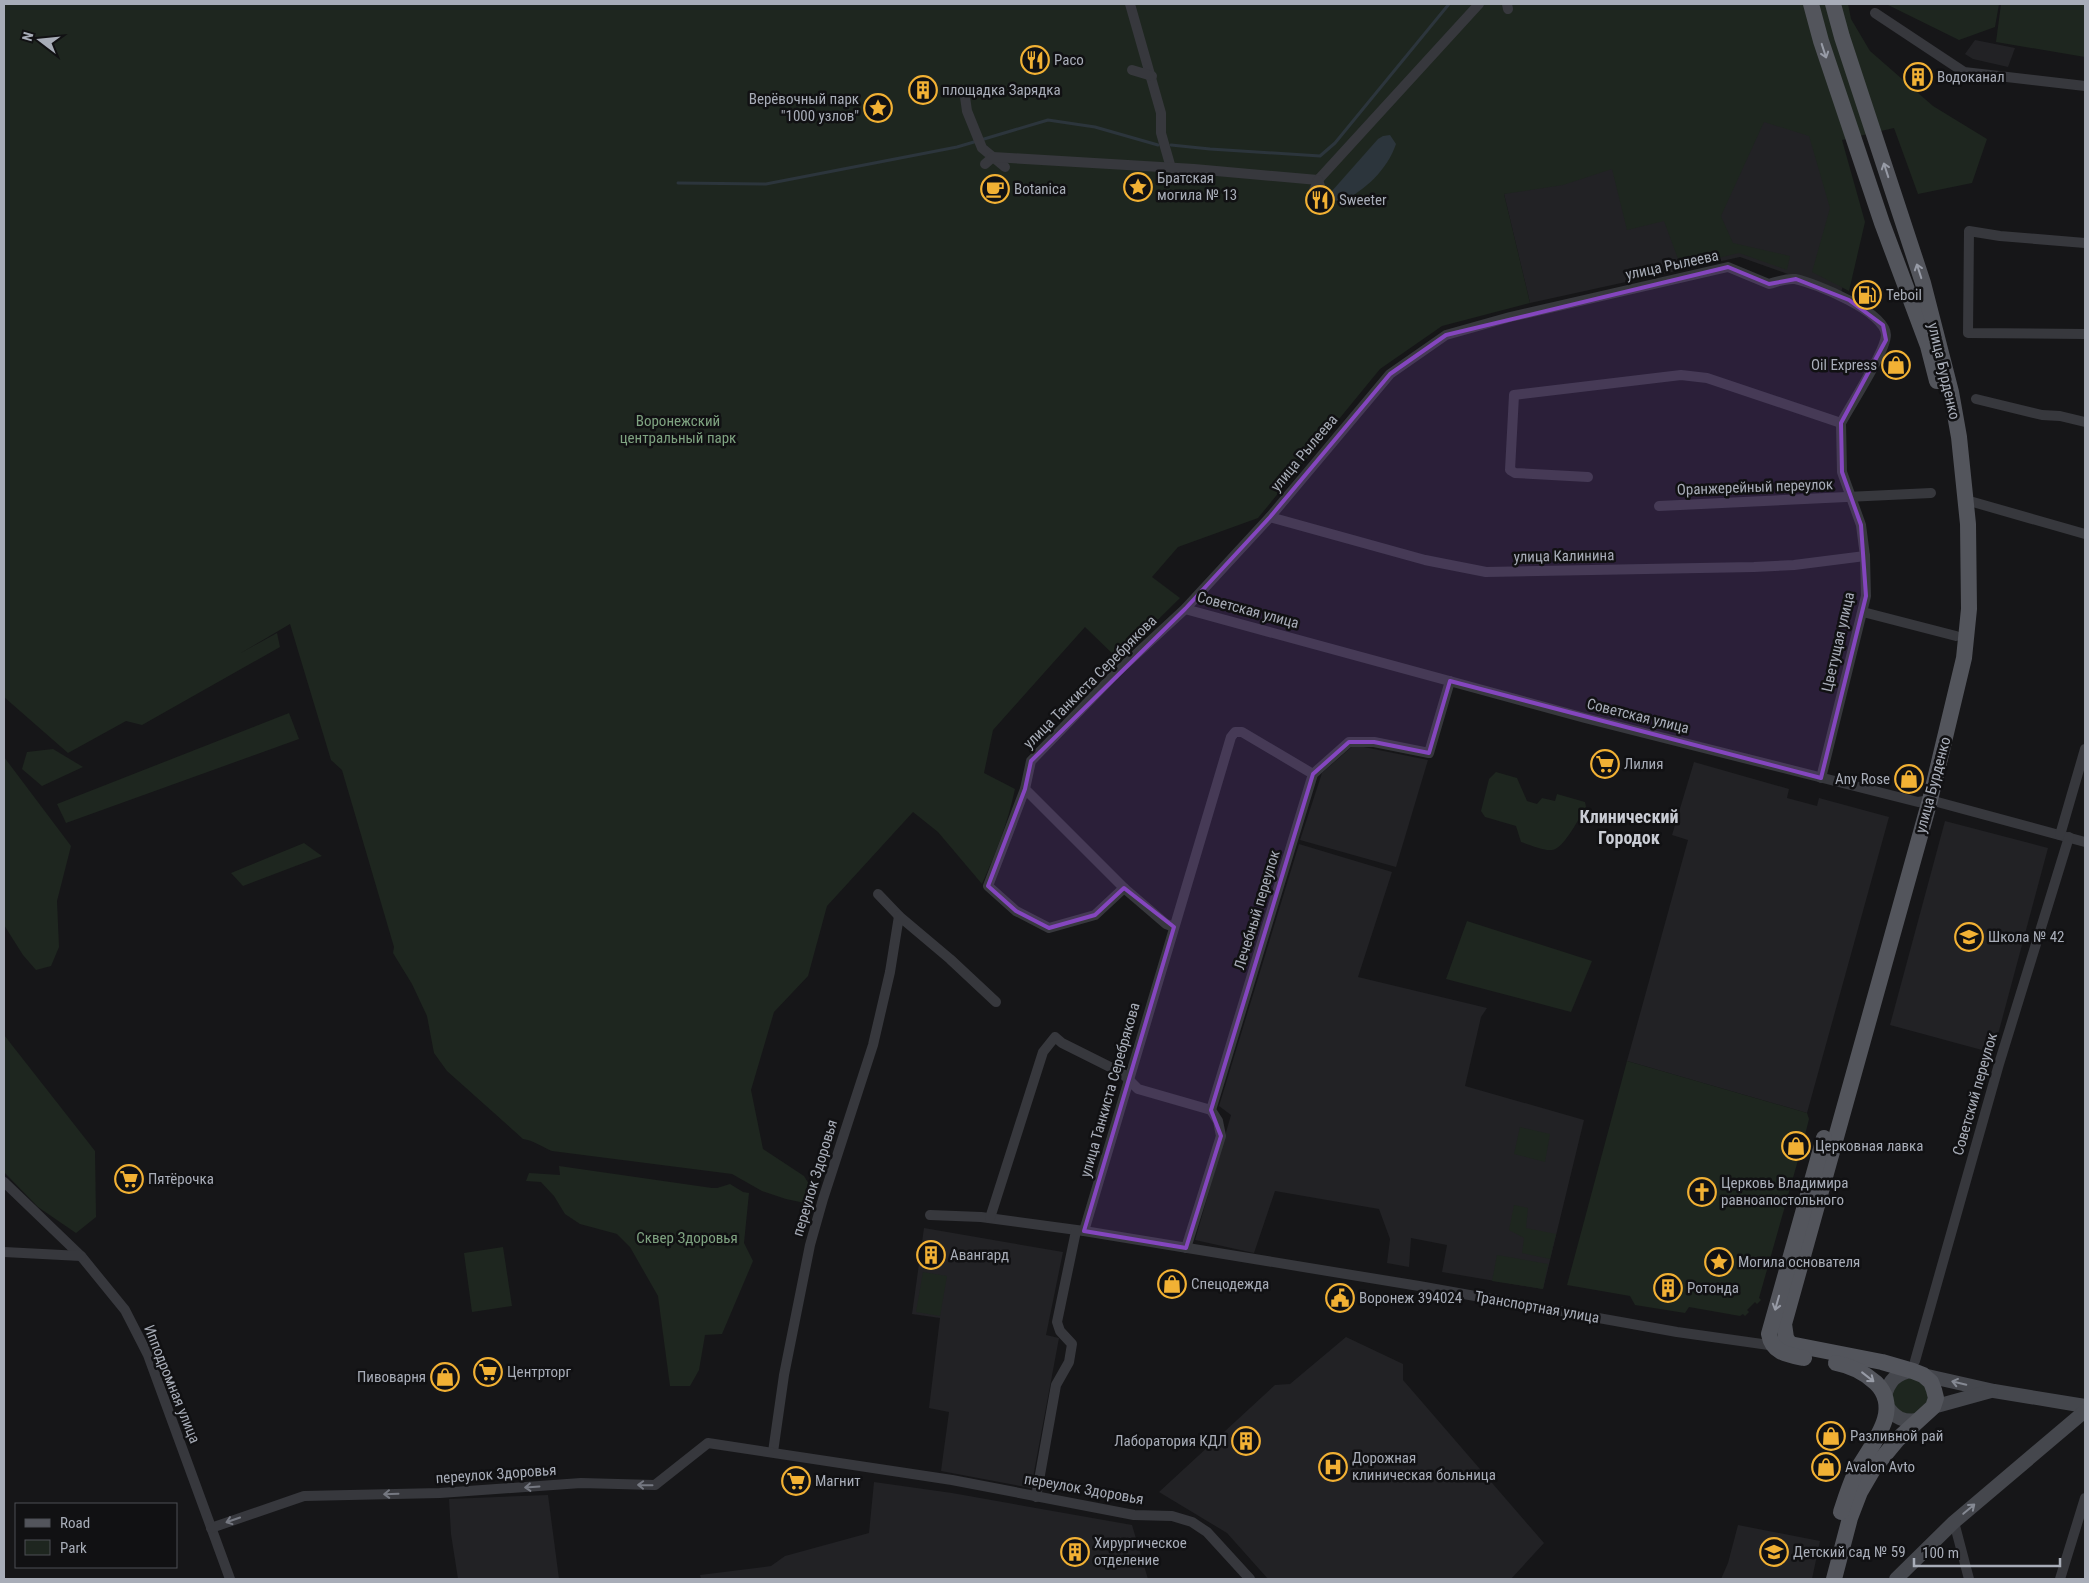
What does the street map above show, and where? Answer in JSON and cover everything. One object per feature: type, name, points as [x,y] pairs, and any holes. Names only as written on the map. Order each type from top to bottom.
[{"type":"main road","name":"улица Бурденко","points":[[1790,1344],[1784,1334],[1786,1318],[1924,801],[1945,701],[1959,612],[1959,525],[1950,439],[1940,392],[1928,346],[1882,223],[1821,41],[1811,4]]},
{"type":"main road","name":"улица Бурденко","points":[[1773,1347],[1769,1334],[1771,1326],[1964,658],[1969,610],[1966,500],[1959,437],[1947,376],[1923,284],[1842,37],[1834,4]]},
{"type":"main road","points":[[1790,1344],[1917,1369],[1994,1390],[2085,1406]]},
{"type":"main road","points":[[1773,1347],[1788,1355],[1848,1366],[1858,1370],[1878,1386],[1892,1413],[1900,1419],[1908,1421],[1918,1420]]},
{"type":"main road","points":[[1824,1579],[1851,1483],[1877,1438],[1886,1401],[1887,1388],[1892,1379],[1906,1371],[1917,1369]]},
{"type":"main road","points":[[1834,1579],[1850,1518],[1860,1492],[1879,1462],[1898,1439],[1926,1415],[1936,1398],[1931,1382],[1917,1369]]},
{"type":"main road","points":[[1932,1407],[1994,1390]]},
{"type":"main road","points":[[1896,1579],[1954,1522],[2085,1410]]},
{"type":"street","points":[[1130,4],[1153,75],[1161,113],[1161,133],[1171,168]]},
{"type":"street","points":[[1312,196],[1318,180],[1346,147],[1479,4]]},
{"type":"street","points":[[1875,13],[1964,72],[2085,86]]},
{"type":"street","points":[[1132,70],[1153,75]]},
{"type":"street","points":[[1136,80],[1153,75]]},
{"type":"street","points":[[965,97],[967,111],[982,148],[990,162],[1005,167]]},
{"type":"street","points":[[990,162],[1082,157],[1171,168],[1262,172],[1318,180]]},
{"type":"street","points":[[1318,180],[1323,196]]},
{"type":"street","points":[[2085,243],[2000,236],[1969,231],[1968,333],[2085,334]]},
{"type":"street","name":"улица Рылеева","points":[[1186,608],[1270,517],[1390,374],[1446,336],[1510,317],[1728,267],[1769,284],[1786,279],[1796,280],[1849,300],[1878,318],[1886,332],[1886,340],[1874,365],[1841,423]]},
{"type":"street","points":[[1588,477],[1516,473],[1510,470],[1514,395],[1681,374],[1707,378],[1841,423]]},
{"type":"street","points":[[1976,399],[2042,415],[2060,416],[2085,422]]},
{"type":"street","name":"Цветущая улица","points":[[1820,778],[1866,596],[1865,556],[1861,525],[1842,472],[1841,423]]},
{"type":"street","points":[[1852,498],[1931,493]]},
{"type":"street","name":"Оранжерейный переулок","points":[[1660,506],[1852,498]]},
{"type":"street","points":[[1966,500],[2085,534]]},
{"type":"street","name":"улица Калинина","points":[[1270,517],[1425,560],[1486,572],[1764,567],[1865,556]]},
{"type":"street","name":"Советская улица","points":[[1186,608],[1594,721],[2085,842]]},
{"type":"street","name":"улица Танкиста Серебрякова","points":[[1124,888],[1095,915],[1049,928],[1016,912],[988,886],[1025,789],[1031,761],[1118,671],[1186,608]]},
{"type":"street","points":[[1863,612],[1956,636]]},
{"type":"street","points":[[1314,774],[1349,742],[1374,742],[1429,753],[1450,681]]},
{"type":"street","name":"улица Танкиста Серебрякова","points":[[1036,1497],[1056,1386],[1069,1362],[1072,1344],[1060,1331],[1057,1322],[1080,1231],[1128,1080],[1231,737],[1235,732],[1242,732],[1314,774]]},
{"type":"street","name":"Советский переулок","points":[[1917,1369],[1999,1064],[2065,836],[2085,749]]},
{"type":"street","name":"Лечебный переулок","points":[[1211,1110],[1314,774]]},
{"type":"street","points":[[1025,789],[1124,888],[1166,924],[1174,927]]},
{"type":"street","points":[[878,894],[899,916],[950,959],[996,1002]]},
{"type":"street","name":"переулок Здоровья","points":[[773,1452],[784,1375],[810,1245],[873,1046],[890,972],[899,916]]},
{"type":"street","points":[[990,1218],[1043,1052],[1055,1037],[1122,1073],[1138,1089],[1211,1110],[1218,1122],[1221,1136],[1186,1248]]},
{"type":"street","name":"Ипподромная улица","points":[[4,1182],[80,1256],[125,1310],[148,1355],[230,1579]]},
{"type":"street","name":"Транспортная улица","points":[[930,1215],[990,1218],[1080,1231],[1496,1299],[1677,1332],[1773,1347],[1790,1344]]},
{"type":"street","points":[[4,1252],[80,1256]]},
{"type":"street","name":"переулок Здоровья","points":[[210,1528],[304,1496],[440,1493],[581,1483],[655,1485],[708,1443],[952,1480],[1134,1515],[1172,1516],[1192,1522],[1207,1532],[1250,1579]]},
{"type":"street","points":[[2060,1579],[2085,1498]]},
{"type":"street","points":[[1954,1522],[1969,1579]]},
{"type":"highlighted area","points":[[1728,267],[1769,284],[1796,279],[1849,300],[1883,325],[1886,340],[1841,423],[1842,472],[1861,525],[1866,596],[1821,778],[1450,681],[1429,753],[1374,742],[1349,742],[1313,774],[1211,1110],[1221,1136],[1186,1248],[1084,1231],[1174,927],[1124,888],[1095,915],[1049,928],[1016,911],[988,886],[1025,789],[1031,761],[1185,609],[1270,517],[1390,374],[1446,335]]},
{"type":"shaded area","points":[[1975,40],[2015,48],[2008,67],[1973,59],[1965,54]]},
{"type":"shaded area","points":[[1757,118],[1833,142],[1857,229],[1841,293],[1740,257],[1530,303],[1504,194]]},
{"type":"shaded area","points":[[1390,135],[1396,144],[1387,162],[1375,178],[1342,202],[1333,200],[1332,191],[1378,139]]},
{"type":"shaded area","points":[[1354,745],[1428,760],[1396,867],[1300,840],[1322,773]]},
{"type":"shaded area","points":[[1694,762],[1789,789],[1787,798],[1817,806],[1819,798],[1889,817],[1807,1113],[1627,1061],[1688,840],[1672,835]]},
{"type":"shaded area","name":"Школа № 42","points":[[1945,821],[2048,848],[1993,1053],[1890,1025]]},
{"type":"shaded area","points":[[1299,844],[1392,872],[1358,977],[1487,1008],[1481,1017],[1465,1086],[1584,1120],[1543,1289],[1442,1272],[1447,1245],[1411,1238],[1409,1267],[1387,1263],[1390,1239],[1379,1209],[1275,1191],[1254,1253],[1195,1240],[1231,1115],[1219,1106]]},
{"type":"shaded area","points":[[924,1228],[1063,1252],[1046,1335],[1059,1338],[1031,1488],[941,1471],[949,1412],[929,1408],[940,1318],[912,1314]]},
{"type":"shaded area","name":"Дорожная клиническая больница","points":[[1346,1337],[1403,1364],[1403,1380],[1544,1543],[1511,1579],[1268,1579],[1227,1533],[1159,1492],[1275,1385],[1290,1384]]},
{"type":"shaded area","points":[[874,1482],[952,1493],[1132,1525],[1148,1579],[701,1579],[700,1575],[771,1566],[785,1556],[869,1533]]},
{"type":"shaded area","points":[[548,1495],[559,1579],[458,1579],[451,1534],[449,1499]]},
{"type":"shaded area","name":"Детский сад № 59","points":[[1738,1525],[1820,1541],[1812,1579],[1721,1579],[1728,1563]]},
{"type":"green space","name":"Воронежский центральный парк","points":[[4,4],[1848,4],[1851,19],[1870,51],[1933,106],[1987,139],[1972,183],[1918,194],[1894,128],[1842,140],[1865,222],[1849,291],[1812,272],[1830,208],[1809,136],[1764,122],[1721,216],[1733,243],[1790,256],[1787,270],[1739,253],[1681,267],[1664,221],[1627,230],[1612,169],[1563,185],[1504,194],[1530,303],[1442,326],[1380,369],[1258,518],[1178,547],[1152,577],[1180,598],[1118,659],[1085,627],[993,730],[984,773],[1015,789],[1001,837],[982,884],[938,832],[913,812],[827,906],[808,976],[774,1012],[751,1090],[763,1149],[804,1176],[812,1189],[810,1197],[805,1203],[762,1191],[732,1174],[552,1151],[523,1139],[447,1071],[434,1053],[427,1016],[412,984],[393,953],[394,947],[342,770],[331,760],[290,624],[239,654],[277,633],[280,647],[142,725],[126,721],[68,753],[4,697]]},
{"type":"green space","points":[[1886,4],[1999,4],[1995,27],[1959,40]]},
{"type":"green space","points":[[2001,4],[2085,4],[2085,57],[1996,42]]},
{"type":"green space","points":[[289,713],[299,739],[66,823],[57,804]]},
{"type":"green space","points":[[53,749],[83,767],[42,786],[22,769],[27,752]]},
{"type":"green space","points":[[4,757],[71,846],[57,901],[59,947],[51,966],[36,970],[23,955],[4,925]]},
{"type":"green space","points":[[1496,772],[1517,778],[1527,801],[1537,804],[1542,798],[1555,801],[1557,794],[1585,802],[1586,807],[1562,844],[1552,850],[1532,846],[1521,842],[1516,826],[1485,817],[1481,811],[1489,779]]},
{"type":"green space","points":[[304,843],[322,856],[243,886],[231,873]]},
{"type":"green space","points":[[1467,921],[1592,961],[1571,1012],[1446,979]]},
{"type":"green space","points":[[4,1035],[95,1151],[96,1217],[76,1233],[38,1207],[4,1172]]},
{"type":"green space","points":[[1627,1061],[1807,1113],[1809,1119],[1759,1298],[1761,1300],[1757,1304],[1755,1302],[1747,1310],[1749,1312],[1745,1316],[1743,1314],[1740,1316],[1689,1307],[1685,1313],[1635,1305],[1630,1296],[1567,1285]]},
{"type":"green space","points":[[1520,1127],[1550,1134],[1545,1162],[1514,1154]]},
{"type":"green space","name":"Сквер Здоровья","points":[[559,1166],[712,1188],[730,1184],[743,1192],[749,1193],[744,1243],[753,1261],[722,1334],[705,1335],[699,1370],[690,1386],[670,1386],[658,1296],[630,1247],[617,1234],[580,1224],[565,1214],[554,1196],[541,1182],[526,1181],[529,1173],[560,1175]]},
{"type":"green space","points":[[1514,1205],[1528,1208],[1526,1228],[1556,1234],[1550,1259],[1522,1253],[1524,1238],[1509,1230]]},
{"type":"green space","points":[[503,1247],[512,1306],[472,1312],[464,1253]]},
{"type":"green space","points":[[1497,1255],[1548,1264],[1543,1289],[1492,1281]]},
{"type":"green space","points":[[923,1272],[947,1276],[940,1316],[916,1312]]},
{"type":"green space","points":[[1910,1378],[1922,1384],[1928,1396],[1922,1408],[1910,1414],[1898,1408],[1892,1396],[1898,1384]]},
{"type":"waterway","points":[[1171,145],[1320,156],[1335,143],[1449,4]]},
{"type":"waterway","points":[[984,139],[1048,120],[1095,127],[1158,145]]},
{"type":"waterway","points":[[678,183],[766,184],[957,147],[974,142]]},
{"type":"place","name":"Paco","points":[[1035,60]]},
{"type":"place","name":"Водоканал","points":[[1918,77]]},
{"type":"place","name":"площадка Зарядка","points":[[923,90]]},
{"type":"place","name":"Верёвочный парк \"1000 узлов\"","points":[[878,108]]},
{"type":"place","name":"Братская могила № 13","points":[[1138,187]]},
{"type":"place","name":"Botanica","points":[[995,189]]},
{"type":"place","name":"Sweeter","points":[[1320,200]]},
{"type":"place","name":"Teboil","points":[[1867,295]]},
{"type":"place","name":"Oil Express","points":[[1896,365]]},
{"type":"place","name":"Лилия","points":[[1605,764]]},
{"type":"place","name":"Any Rose","points":[[1909,779]]},
{"type":"place","name":"Школа № 42","points":[[1969,937]]},
{"type":"place","name":"Церковная лавка","points":[[1796,1146]]},
{"type":"place","name":"Пятёрочка","points":[[129,1179]]},
{"type":"place","name":"Церковь Владимира равноапостольного","points":[[1702,1192]]},
{"type":"place","name":"Авангард","points":[[931,1255]]},
{"type":"place","name":"Могила основателя","points":[[1719,1262]]},
{"type":"place","name":"Спецодежда","points":[[1172,1284]]},
{"type":"place","name":"Ротонда","points":[[1668,1288]]},
{"type":"place","name":"Воронеж 394024","points":[[1340,1298]]},
{"type":"place","name":"Центрторг","points":[[488,1372]]},
{"type":"place","name":"Пивоварня","points":[[445,1377]]},
{"type":"place","name":"Разливной рай","points":[[1831,1436]]},
{"type":"place","name":"Лаборатория КДЛ","points":[[1246,1441]]},
{"type":"place","name":"Дорожная клиническая больница","points":[[1333,1467]]},
{"type":"place","name":"Avalon Avto","points":[[1826,1467]]},
{"type":"place","name":"Магнит","points":[[796,1481]]},
{"type":"place","name":"Хирургическое отделение","points":[[1075,1552]]},
{"type":"place","name":"Детский сад № 59","points":[[1774,1552]]},
{"type":"district","name":"Клинический Городок","points":[[1629,828]]}]
